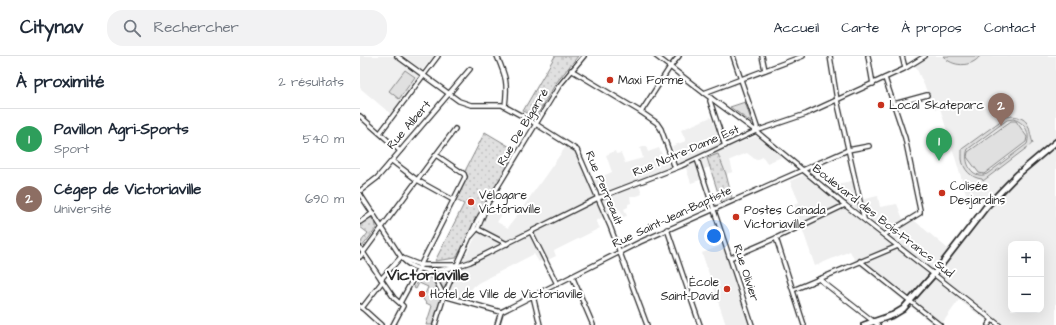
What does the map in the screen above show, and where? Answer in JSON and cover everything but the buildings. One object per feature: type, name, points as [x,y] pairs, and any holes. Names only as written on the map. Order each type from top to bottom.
[{"type":"main road","points":[[864,325],[876,323],[899,312],[910,302],[934,274],[986,207],[1034,159],[1056,142]]},
{"type":"street","points":[[398,56],[459,101],[471,105],[497,104],[505,106],[507,82],[497,56]]},
{"type":"street","points":[[380,133],[438,56]]},
{"type":"street","name":"Rue De Bigarré","points":[[435,325],[444,296],[472,232],[559,86],[584,56]]},
{"type":"street","name":"Boulevard des Bois-Francs Sud","points":[[656,56],[756,131],[845,205],[999,325]]},
{"type":"street","points":[[641,112],[670,67],[679,56]]},
{"type":"street","points":[[733,56],[757,127],[756,131]]},
{"type":"street","points":[[762,56],[765,70]]},
{"type":"street","points":[[704,93],[804,56]]},
{"type":"street","points":[[830,56],[837,100],[864,220]]},
{"type":"street","points":[[868,56],[873,84]]},
{"type":"street","points":[[902,56],[905,68]]},
{"type":"street","name":"Rue Notre-Dame Est","points":[[457,266],[470,262],[598,198],[697,159],[756,131],[796,118],[873,84],[925,56]]},
{"type":"street","name":"Rue Albert","points":[[360,192],[377,178],[470,69]]},
{"type":"street","points":[[571,70],[657,123],[661,129],[675,168]]},
{"type":"street","points":[[884,235],[920,213],[920,205],[909,153],[885,78]]},
{"type":"street","points":[[894,104],[927,95]]},
{"type":"street","points":[[711,98],[710,101],[725,146]]},
{"type":"street","name":"Rue Perreault","points":[[505,106],[577,150],[620,251],[647,325]]},
{"type":"street","points":[[360,116],[400,151]]},
{"type":"street","points":[[360,257],[456,129]]},
{"type":"street","name":"Rue Saint-Jean-Baptiste","points":[[501,312],[666,229],[848,150],[869,146]]},
{"type":"street","points":[[393,325],[419,267],[465,175],[436,155]]},
{"type":"street","name":"Rue Olivier","points":[[697,159],[752,325]]},
{"type":"street","points":[[392,161],[417,180],[453,200]]},
{"type":"street","points":[[360,192],[401,257],[411,266],[457,266]]},
{"type":"street","points":[[853,211],[859,207],[859,201]]},
{"type":"street","points":[[730,258],[845,205]]},
{"type":"street","points":[[360,222],[373,213]]},
{"type":"street","points":[[666,229],[700,325]]},
{"type":"street","points":[[480,230],[507,244]]},
{"type":"street","points":[[531,232],[557,284]]},
{"type":"street","points":[[375,236],[381,234],[387,235]]},
{"type":"street","points":[[776,238],[804,325]]},
{"type":"street","points":[[793,290],[898,246]]},
{"type":"street","points":[[360,248],[394,298],[402,305]]},
{"type":"street","points":[[381,325],[361,307],[401,257]]},
{"type":"street","points":[[860,261],[940,325]]},
{"type":"street","points":[[425,270],[444,269],[457,266]]},
{"type":"street","points":[[419,267],[434,277],[444,296],[501,312],[496,325]]},
{"type":"street","points":[[572,276],[592,325]]},
{"type":"street","points":[[819,279],[876,323]]},
{"type":"street","points":[[533,296],[540,325]]},
{"type":"street","points":[[988,325],[992,320]]},
{"type":"shaded area","points":[[360,56],[396,56],[422,75],[392,115],[360,88]]},
{"type":"shaded area","points":[[404,56],[434,56],[422,70]]},
{"type":"shaded area","points":[[555,56],[578,56],[556,83],[539,112],[533,115],[523,111]]},
{"type":"shaded area","points":[[925,56],[1056,56],[1056,325],[984,325],[987,321],[959,300],[941,325],[934,325],[856,263],[850,251],[815,266],[794,205],[799,202],[790,181],[808,173],[834,192],[841,183],[857,180],[860,200],[878,196],[880,207],[897,204],[903,219],[909,216],[948,249],[986,207],[982,202],[977,200],[968,200],[940,108],[935,109],[914,63]]},
{"type":"shaded area","points":[[943,56],[980,56],[972,63],[962,65],[951,62]]},
{"type":"shaded area","points":[[405,70],[415,77],[399,99],[389,91]]},
{"type":"shaded area","points":[[745,102],[752,123],[730,107]]},
{"type":"shaded area","points":[[1012,116],[1023,119],[1028,125],[1033,143],[983,181],[982,179],[971,175],[964,166],[962,149],[1006,117]],"holes":[[[1007,120],[1017,120],[1026,128],[1028,135],[1027,144],[987,174],[982,175],[973,172],[968,164],[968,149]]]},
{"type":"shaded area","points":[[711,117],[723,149],[757,136],[782,157],[767,163],[763,157],[756,160],[747,153],[730,160],[733,172],[726,174],[718,154],[707,158],[710,167],[701,170],[703,179],[691,183],[685,165],[638,183],[642,194],[630,196],[631,203],[624,209],[627,216],[623,217],[620,209],[608,214],[596,221],[600,228],[554,251],[556,256],[539,262],[534,254],[478,283],[473,287],[465,300],[448,295],[458,270],[491,208],[497,206],[505,210],[497,222],[508,228],[567,145],[577,150],[591,181],[612,172],[606,155],[615,151],[616,154],[621,153],[625,163],[643,158],[640,148],[646,146],[648,152],[659,148],[663,157],[669,155],[674,152],[672,146],[686,141],[681,130]]},
{"type":"shaded area","points":[[1011,121],[1016,121],[1027,137],[1026,142],[984,174],[979,173],[967,157],[968,152]]},
{"type":"shaded area","points":[[485,132],[517,151],[456,258],[435,261],[464,204],[456,200],[468,176],[464,173]]},
{"type":"shaded area","points":[[718,154],[726,174],[732,198],[721,202],[707,158]]},
{"type":"shaded area","points":[[371,217],[376,225],[376,229],[362,247],[360,243],[368,233],[360,227],[360,224]]},
{"type":"shaded area","name":"École Saint-David","points":[[726,244],[752,325],[726,325],[702,253]]},
{"type":"shaded area","points":[[423,271],[433,278],[442,296],[432,325],[426,325],[432,306],[426,303],[423,299],[428,287],[419,283],[416,289],[414,288]]},
{"type":"shaded area","points":[[452,271],[444,291],[431,272]]},
{"type":"place","name":"Maxi Forme","points":[[610,80]]},
{"type":"place","name":"Local Skateparc","points":[[881,105]]},
{"type":"place","name":"Cégep de Victoriaville","points":[[1001,126]]},
{"type":"place","name":"Pavillon Agri-Sports","points":[[939,161]]},
{"type":"place","name":"Colisée Desjardins","points":[[942,193]]},
{"type":"place","name":"Vélogare Victoriaville","points":[[471,202]]},
{"type":"place","name":"Postes Canada Victoriaville","points":[[736,217]]},
{"type":"place","name":"École Saint-David","points":[[727,289]]},
{"type":"place","name":"Hotel de Ville de Victoriaville","points":[[422,294]]},
{"type":"district","name":"Victoriaville","points":[[428,275]]}]
